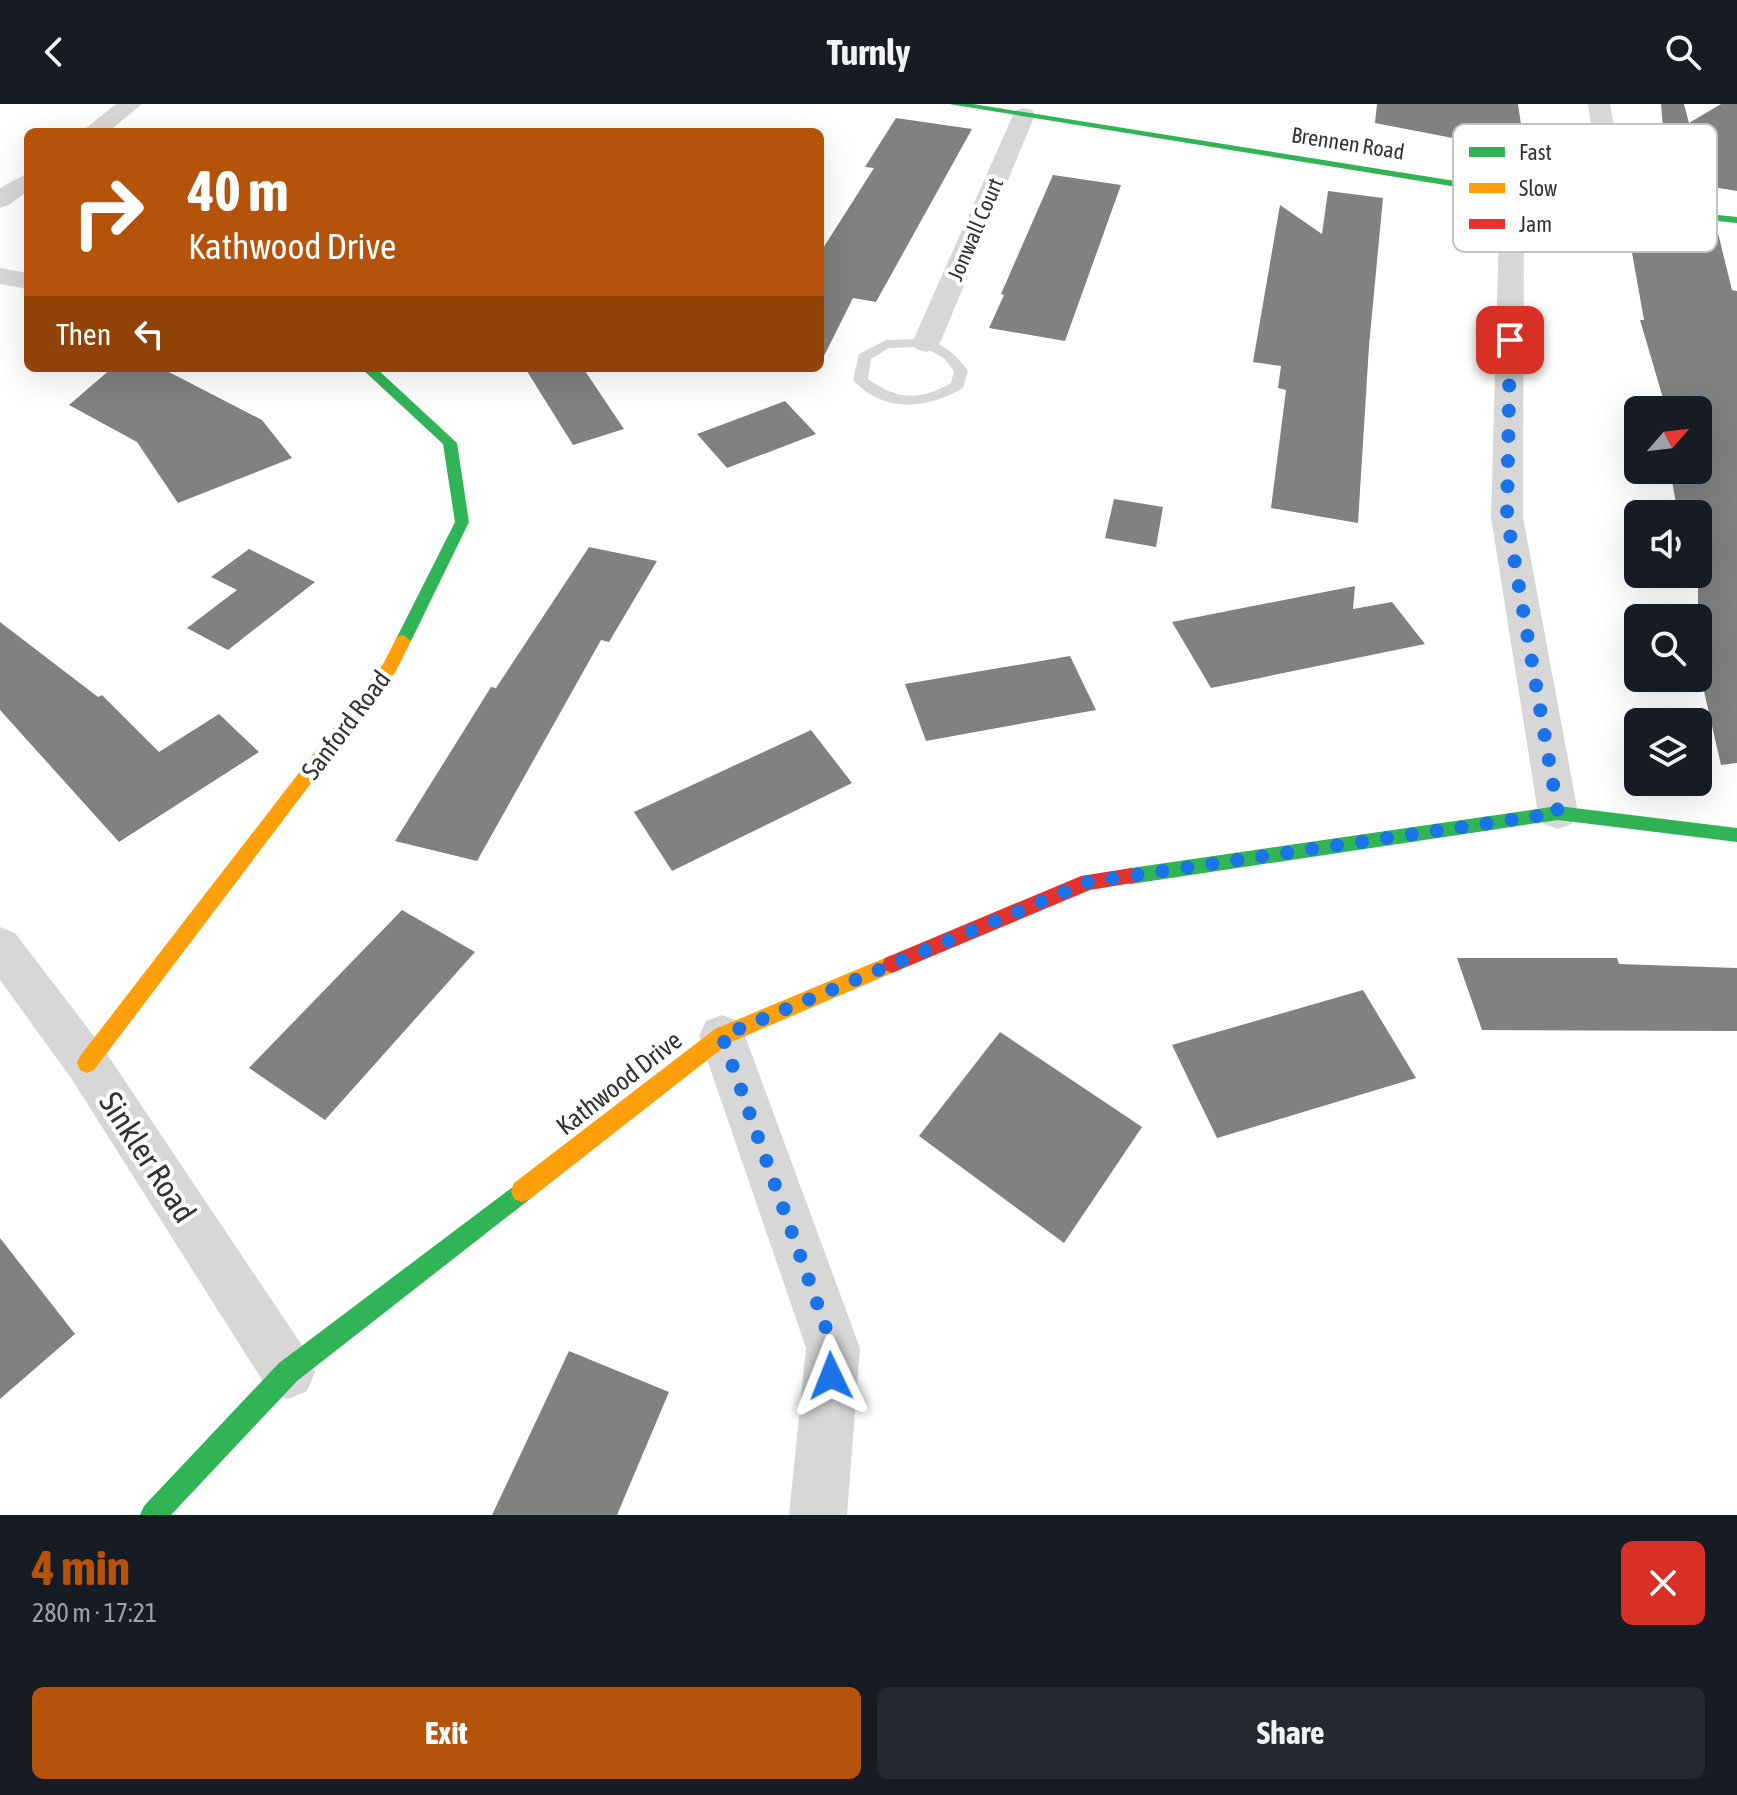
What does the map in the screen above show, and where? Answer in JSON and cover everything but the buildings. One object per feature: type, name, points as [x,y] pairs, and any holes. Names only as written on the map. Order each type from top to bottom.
[{"type":"street","points":[[98,128],[131,104]]},
{"type":"street","name":"Brennen Road","points":[[954,104],[1453,184]]},
{"type":"street","points":[[1599,104],[1602,124]]},
{"type":"street","name":"Jonwall Court","points":[[926,343],[1024,115]]},
{"type":"street","points":[[0,200],[24,183]]},
{"type":"street","name":"Brennen Road","points":[[1717,218],[1737,220]]},
{"type":"street","points":[[1511,252],[1507,517],[1558,813]]},
{"type":"street","points":[[0,276],[24,280]]},
{"type":"street","name":"Sanford Road","points":[[87,1063],[390,667],[462,522],[450,443],[372,372]]},
{"type":"street","name":"Kathwood Drive","points":[[153,1515],[288,1372],[722,1036],[1088,882],[1558,813],[1737,835]]},
{"type":"street","name":"Sinkler Road","points":[[0,946],[87,1063],[288,1372]]},
{"type":"street","points":[[722,1036],[833,1348],[818,1515]]},
{"type":"lane","points":[[926,343],[949,355],[961,371],[958,385],[938,398],[908,402],[880,396],[860,380],[864,357],[886,344],[926,343]]},
{"type":"traffic: fast","points":[[954,104],[1453,184]]},
{"type":"traffic: fast","points":[[1717,218],[1737,220]]},
{"type":"traffic: fast","points":[[372,372],[450,443],[462,522],[403,641]]},
{"type":"traffic: fast","points":[[1131,876],[1558,813],[1737,835]]},
{"type":"traffic: fast","points":[[153,1515],[288,1372],[522,1191]]},
{"type":"traffic: slow","points":[[87,1063],[390,667],[403,641]]},
{"type":"traffic: slow","points":[[522,1191],[722,1036],[892,964]]},
{"type":"traffic: jam","points":[[892,964],[1088,882],[1131,876]]},
{"type":"route","points":[[831,1376],[833,1348],[722,1036],[1088,882],[1558,813],[1507,517],[1510,340]]}]
